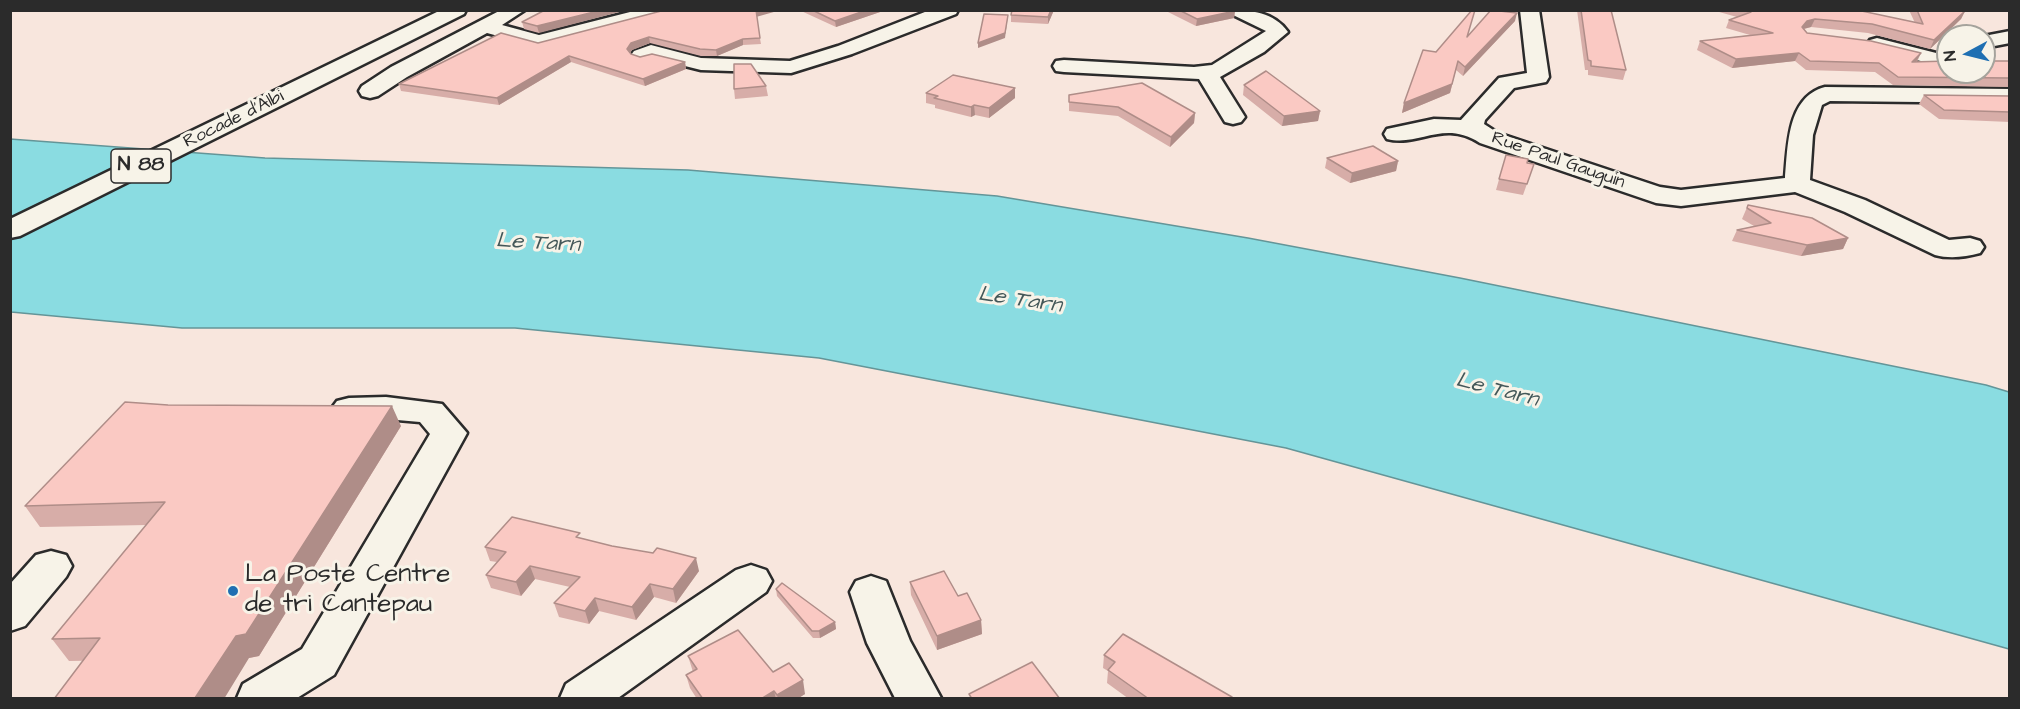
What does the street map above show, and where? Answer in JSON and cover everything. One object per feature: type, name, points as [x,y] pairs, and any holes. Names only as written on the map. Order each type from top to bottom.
[{"type":"main road","name":"Rocade d'Albi","points":[[10,230],[434,10]]},
{"type":"main road","name":"Rocade d'Albi","points":[[10,214],[457,10]]},
{"type":"main road","points":[[370,91],[399,72],[516,10]]},
{"type":"main road","points":[[485,27],[539,40],[663,10]]},
{"type":"main road","points":[[640,55],[651,51],[700,64],[790,67],[949,10]]},
{"type":"main road","points":[[1064,66],[1217,71],[1257,48],[1278,32],[1272,26],[1238,10]]},
{"type":"main road","name":"Rue Paul Gauguin","points":[[1523,12],[1538,77],[1507,83],[1473,118],[1472,127],[1489,138],[1656,195],[1681,198],[1797,184],[1854,206],[1945,249],[1970,247]]},
{"type":"main road","points":[[1856,40],[1936,56]]},
{"type":"main road","points":[[1206,72],[1233,117]]},
{"type":"main road","points":[[1988,84],[2003,96],[2010,109]]},
{"type":"main road","points":[[1797,184],[1801,135],[1812,102],[1825,94],[2003,96]]},
{"type":"main road","points":[[1396,134],[1434,126],[1472,127]]},
{"type":"main road","points":[[260,699],[318,662],[449,433],[430,412],[386,408],[317,410]]},
{"type":"main road","points":[[10,614],[51,566]]},
{"type":"main road","points":[[583,699],[751,581]]},
{"type":"main road","points":[[871,592],[889,643],[918,699]]},
{"type":"water","name":"Le Tarn","points":[[10,139],[265,158],[688,170],[997,196],[1248,238],[1460,278],[1986,385],[2009,392],[2009,649],[1286,448],[819,358],[515,328],[182,328],[11,312]]},
{"type":"building","points":[[545,10],[602,10],[537,26],[522,22]]},
{"type":"building","points":[[665,10],[756,10],[760,38],[743,39],[716,50],[700,49],[649,37],[631,43],[627,49],[631,54],[640,57],[652,54],[685,62],[643,79],[569,56],[497,98],[399,84],[501,33],[538,43]]},
{"type":"building","points":[[812,10],[867,10],[835,21]]},
{"type":"building","points":[[1012,10],[1051,10],[1048,17],[1011,15]]},
{"type":"building","points":[[1179,10],[1234,10],[1235,11],[1197,19]]},
{"type":"building","points":[[1472,10],[1475,10],[1467,37],[1491,10],[1517,13],[1465,67],[1458,61],[1452,84],[1404,103],[1423,50],[1436,52]]},
{"type":"building","points":[[1581,10],[1611,10],[1626,70],[1591,66],[1591,61],[1588,60]]},
{"type":"building","points":[[1745,10],[1857,10],[1923,24],[1917,10],[1965,10],[1951,24],[1936,24],[1934,40],[1872,24],[1815,19],[1807,21],[1802,27],[1807,33],[1871,41],[1921,53],[1912,62],[1936,61],[1936,77],[1898,77],[1879,63],[1810,61],[1799,53],[1736,59],[1700,41],[1773,33],[1729,20],[1751,12]]},
{"type":"building","points":[[984,14],[1008,15],[1005,33],[978,43]]},
{"type":"building","points":[[1996,61],[2010,61],[2010,78],[1996,78]]},
{"type":"building","points":[[734,64],[751,64],[766,86],[734,89]]},
{"type":"building","points":[[1266,71],[1320,111],[1284,116],[1244,85]]},
{"type":"building","points":[[953,75],[1015,88],[989,108],[974,105],[971,107],[934,98],[938,96],[926,93]]},
{"type":"building","points":[[1142,83],[1195,113],[1171,137],[1118,107],[1069,102],[1069,95]]},
{"type":"building","points":[[1924,95],[2010,96],[2010,112],[1944,110]]},
{"type":"building","points":[[1373,146],[1398,161],[1352,173],[1327,158]]},
{"type":"building","points":[[1506,155],[1528,159],[1527,163],[1534,164],[1527,184],[1499,179]]},
{"type":"building","points":[[1748,205],[1812,218],[1848,238],[1807,245],[1737,230],[1771,223],[1747,208]]},
{"type":"building","points":[[125,402],[168,405],[392,406],[246,634],[236,636],[195,698],[54,699],[100,638],[52,639],[165,502],[25,506]]},
{"type":"building","points":[[512,517],[580,533],[576,537],[612,546],[653,553],[657,548],[696,558],[673,589],[650,584],[632,607],[595,598],[585,611],[554,603],[580,577],[530,566],[516,582],[486,575],[506,552],[485,547]]},
{"type":"building","points":[[944,571],[958,596],[967,593],[981,620],[937,636],[910,582]]},
{"type":"building","points":[[782,583],[835,622],[819,631],[812,631],[776,589]]},
{"type":"building","points":[[738,630],[773,672],[789,663],[803,680],[777,695],[774,691],[761,699],[703,699],[686,675],[697,669],[688,656]]},
{"type":"building","points":[[1123,634],[1232,697],[1230,699],[1149,699],[1108,670],[1115,662],[1104,655]]},
{"type":"building","points":[[1032,662],[1060,699],[972,699],[969,694]]},
{"type":"place","name":"La Poste Centre de tri Cantepau","points":[[233,591]]}]
